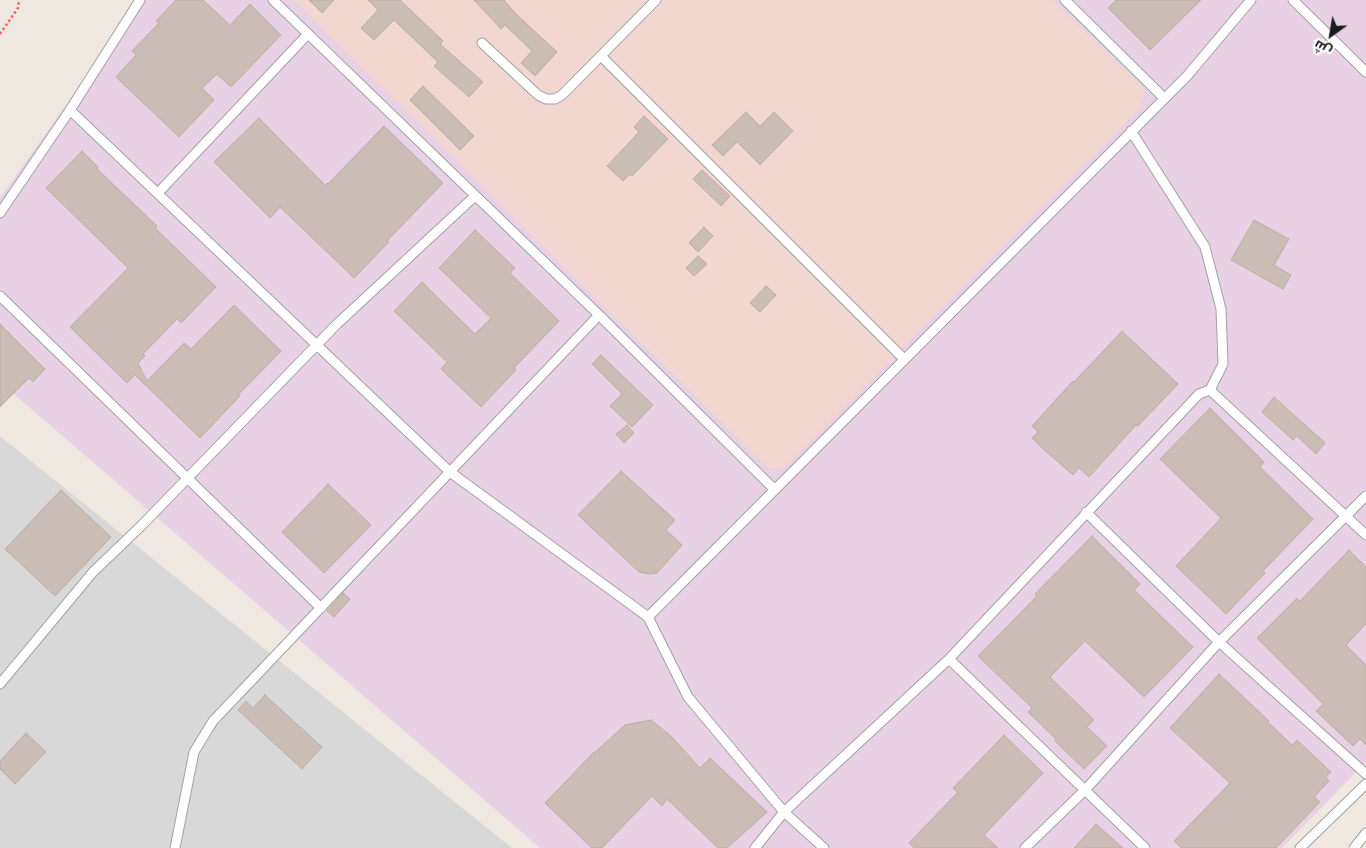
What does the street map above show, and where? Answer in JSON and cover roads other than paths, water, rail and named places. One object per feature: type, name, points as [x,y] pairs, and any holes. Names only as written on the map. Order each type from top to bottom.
[{"type":"street","points":[[0,213],[70,110],[140,0]]},
{"type":"street","points":[[273,0],[599,315],[774,489]]},
{"type":"street","points":[[482,43],[538,95],[546,99],[555,99],[562,95],[656,0]]},
{"type":"street","points":[[1065,0],[1164,98]]},
{"type":"street","points":[[648,617],[1187,76],[1251,0]]},
{"type":"street","points":[[1293,0],[1366,72]]},
{"type":"street","points":[[158,193],[308,34]]},
{"type":"street","points":[[601,56],[904,359]]},
{"type":"street","points":[[70,110],[450,472],[648,617],[688,697],[784,812],[824,848]]},
{"type":"street","points":[[755,848],[784,812],[949,659],[1199,394],[1210,390],[1223,364],[1221,309],[1205,247],[1131,131]]},
{"type":"street","points":[[0,684],[93,572],[142,525],[336,325],[475,196]]},
{"type":"street","points":[[0,296],[321,608]]},
{"type":"street","points":[[175,848],[194,752],[213,721],[599,315]]},
{"type":"street","points":[[1210,390],[1366,535]]},
{"type":"street","points":[[1025,848],[1085,790],[1219,642],[1366,496]]},
{"type":"street","points":[[1086,512],[1219,642],[1366,774]]},
{"type":"street","points":[[949,659],[1145,848]]},
{"type":"street","points":[[1300,848],[1366,784]]},
{"type":"street","points":[[1354,848],[1366,833]]}]
